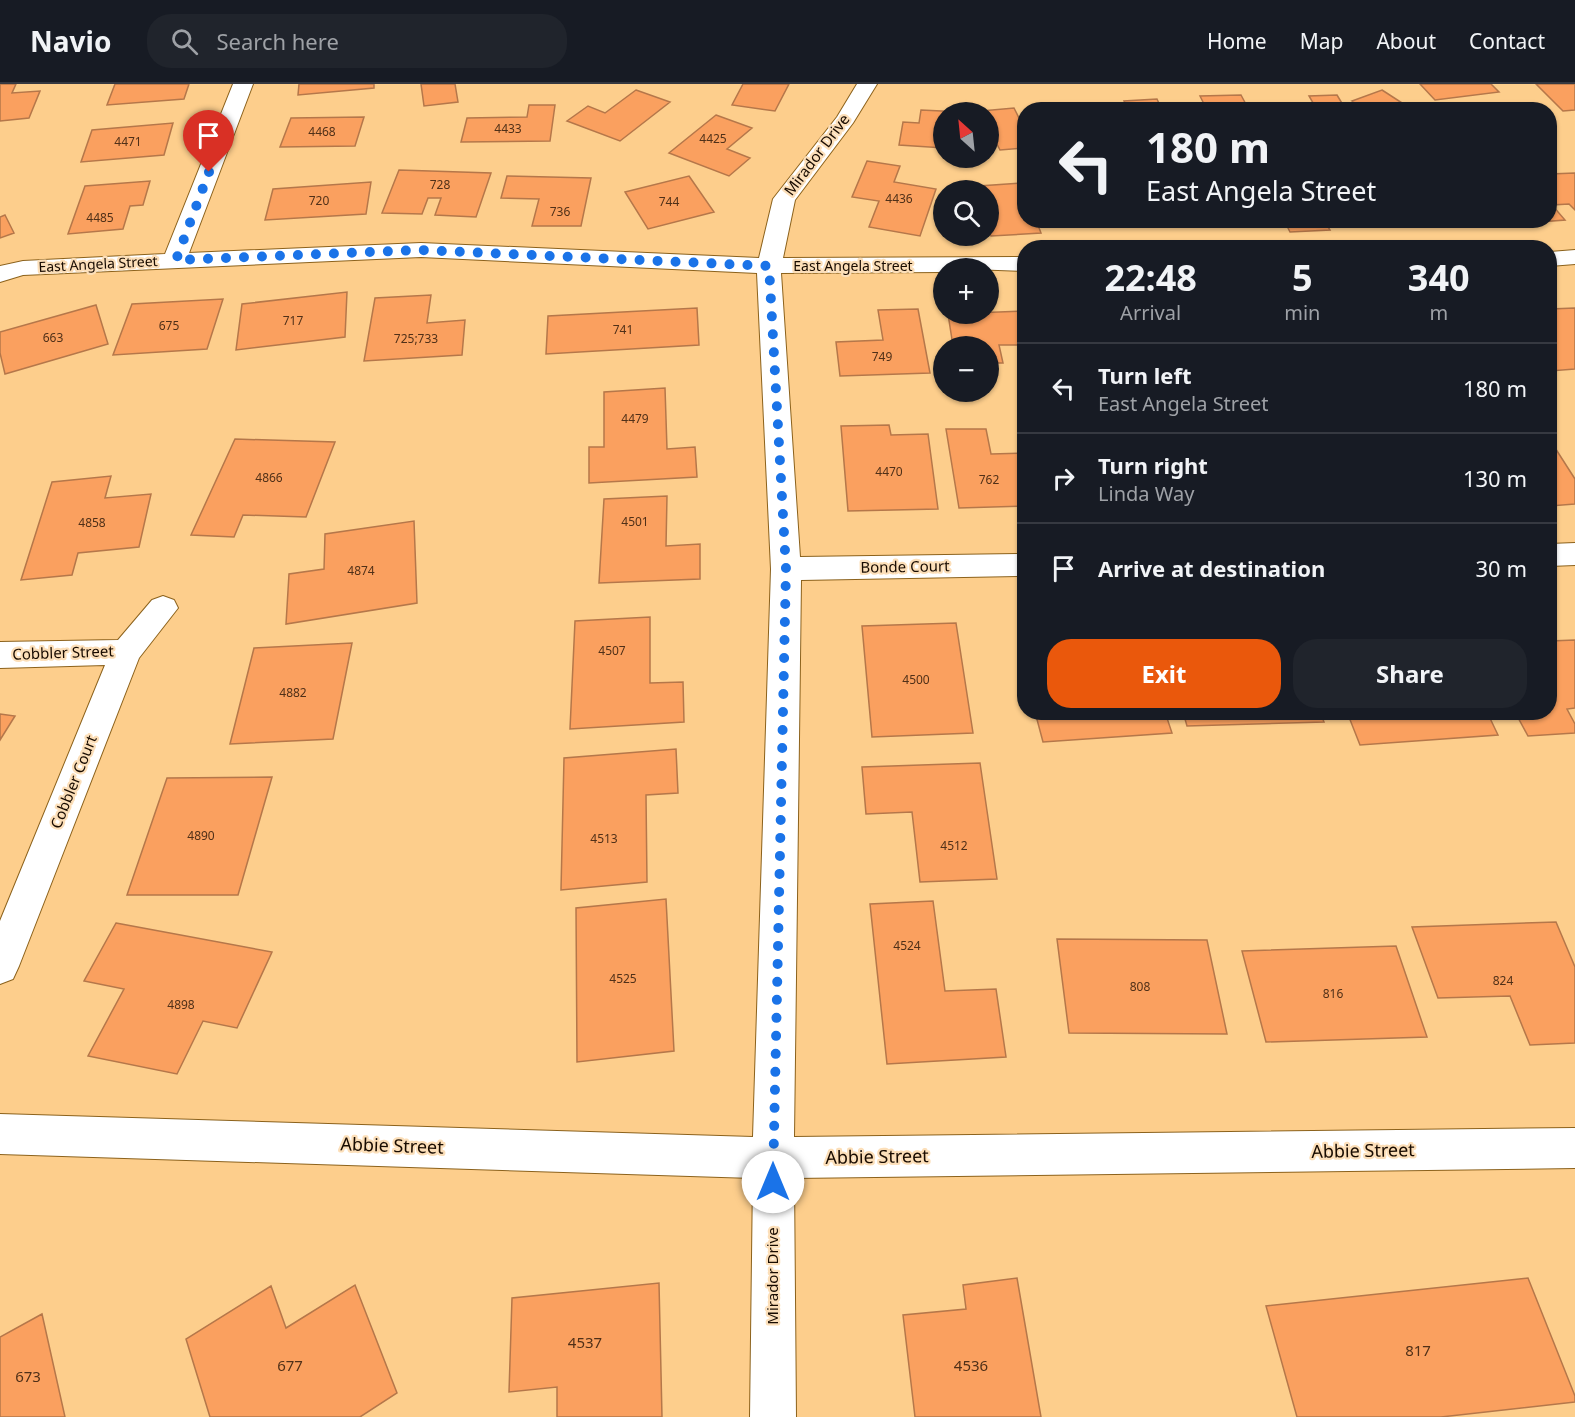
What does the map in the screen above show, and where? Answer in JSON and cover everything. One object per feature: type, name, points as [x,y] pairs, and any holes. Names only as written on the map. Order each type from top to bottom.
[{"type":"street","points":[[176,260],[243,84]]},
{"type":"street","name":"Mirador Drive","points":[[773,1417],[773,1158],[786,569],[769,266],[784,199],[846,119],[867,84]]},
{"type":"street","name":"East Angela Street","points":[[0,274],[22,268],[421,250],[769,266],[1017,264]]},
{"type":"street","points":[[1557,258],[1575,257]]},
{"type":"street","points":[[1557,555],[1575,554]]},
{"type":"street","name":"Bonde Court","points":[[786,569],[1017,564]]},
{"type":"street","name":"Cobbler Court","points":[[0,966],[126,652],[163,608]]},
{"type":"street","name":"Cobbler Street","points":[[0,655],[126,652]]},
{"type":"street","name":"Abbie Street","points":[[0,1134],[773,1158],[1575,1149]]},
{"type":"building","points":[[0,84],[16,84],[12,93],[40,91],[29,118],[0,121]]},
{"type":"building","points":[[115,84],[189,84],[184,99],[107,105]]},
{"type":"building","points":[[299,84],[374,84],[374,88],[298,95]]},
{"type":"building","points":[[421,84],[455,84],[458,102],[424,106]]},
{"type":"building","points":[[743,84],[789,84],[775,111],[732,105]]},
{"type":"building","points":[[1420,84],[1491,84],[1499,92],[1435,100]]},
{"type":"building","points":[[1536,84],[1575,84],[1575,110],[1563,111],[1557,102],[1554,102]]},
{"type":"building","points":[[636,90],[670,102],[620,141],[567,121],[588,106],[605,113]]},
{"type":"building","points":[[1382,90],[1401,102],[1353,102]]},
{"type":"building","points":[[1241,95],[1245,102],[1203,102],[1200,96]]},
{"type":"building","points":[[1337,95],[1341,102],[1312,102],[1309,96]]},
{"type":"building","points":[[1157,99],[1158,102],[1124,102]]},
{"type":"building","points":[[529,105],[555,105],[550,141],[461,142],[467,118],[527,117]]},
{"type":"building","points":[[1014,108],[1017,114],[1017,149],[1000,150],[999,109]]},
{"type":"building","points":[[921,110],[933,111],[933,147],[899,145],[903,122],[919,123]]},
{"type":"building","points":[[716,115],[752,128],[727,149],[750,158],[729,176],[669,153]]},
{"type":"building","points":[[364,117],[355,146],[280,147],[291,118]]},
{"type":"building","points":[[173,123],[164,155],[81,162],[92,130]]},
{"type":"building","points":[[867,161],[900,166],[894,182],[933,188],[933,198],[920,236],[869,227],[879,201],[852,197]]},
{"type":"building","points":[[399,170],[491,173],[476,217],[435,215],[441,198],[428,198],[422,214],[382,213]]},
{"type":"building","points":[[1575,173],[1575,210],[1569,204],[1557,205],[1557,174]]},
{"type":"building","points":[[507,176],[591,178],[581,226],[532,226],[539,199],[501,198]]},
{"type":"building","points":[[689,176],[714,212],[648,229],[625,192]]},
{"type":"building","points":[[150,181],[143,205],[130,206],[123,229],[68,234],[85,186]]},
{"type":"building","points":[[371,182],[366,214],[265,220],[273,189]]},
{"type":"building","points":[[1017,183],[1017,228],[1039,228],[1041,233],[999,236],[999,185]]},
{"type":"building","points":[[1557,211],[1565,220],[1557,221]]},
{"type":"building","points":[[5,215],[14,233],[0,238],[0,217]]},
{"type":"building","points":[[1288,228],[1329,228],[1330,230],[1290,232]]},
{"type":"building","points":[[347,292],[345,337],[236,350],[242,304]]},
{"type":"building","points":[[431,295],[427,323],[465,320],[462,355],[364,361],[375,298]]},
{"type":"building","points":[[223,299],[207,349],[113,355],[132,304]]},
{"type":"building","points":[[96,305],[108,344],[5,374],[0,353],[0,332]]},
{"type":"building","points":[[697,308],[699,345],[546,354],[548,316]]},
{"type":"building","points":[[1575,308],[1575,369],[1557,370],[1557,309]]},
{"type":"building","points":[[918,309],[930,373],[840,376],[836,342],[883,340],[878,310]]},
{"type":"building","points":[[1017,311],[1017,345],[999,345],[999,336],[951,336],[950,324],[999,324],[999,312]]},
{"type":"building","points":[[999,345],[1003,363],[999,363]]},
{"type":"building","points":[[665,388],[667,449],[695,447],[697,477],[589,483],[589,447],[604,447],[604,392]]},
{"type":"building","points":[[889,425],[891,435],[928,434],[938,509],[848,511],[841,426]]},
{"type":"building","points":[[946,429],[986,429],[991,454],[1017,453],[1017,506],[959,508]]},
{"type":"building","points":[[235,439],[335,442],[306,517],[243,515],[234,537],[191,535]]},
{"type":"building","points":[[1557,451],[1575,479],[1575,504],[1557,505]]},
{"type":"building","points":[[111,476],[105,498],[151,494],[139,547],[78,553],[72,575],[21,580],[52,482]]},
{"type":"building","points":[[667,496],[666,546],[700,544],[700,579],[599,583],[604,499]]},
{"type":"building","points":[[414,521],[417,603],[286,624],[289,574],[324,569],[325,534]]},
{"type":"building","points":[[650,617],[650,683],[683,682],[684,722],[570,729],[575,621]]},
{"type":"building","points":[[956,623],[973,733],[872,737],[862,626]]},
{"type":"building","points":[[1575,640],[1575,708],[1567,709],[1575,724],[1575,733],[1528,736],[1519,720],[1557,720],[1557,641]]},
{"type":"building","points":[[352,643],[333,739],[230,744],[254,648]]},
{"type":"building","points":[[0,714],[15,716],[0,740]]},
{"type":"building","points":[[1037,720],[1168,720],[1172,733],[1043,742]]},
{"type":"building","points":[[1185,720],[1323,720],[1324,722],[1187,726]]},
{"type":"building","points":[[1350,720],[1491,720],[1498,735],[1360,745]]},
{"type":"building","points":[[676,749],[678,793],[646,795],[647,882],[561,890],[564,758]]},
{"type":"building","points":[[980,763],[997,879],[920,882],[912,812],[866,814],[862,767]]},
{"type":"building","points":[[272,777],[238,895],[127,895],[167,778]]},
{"type":"building","points":[[666,899],[674,1051],[577,1062],[576,908]]},
{"type":"building","points":[[933,901],[945,991],[996,989],[1006,1057],[887,1064],[870,904]]},
{"type":"building","points":[[1556,922],[1575,967],[1575,1043],[1530,1045],[1510,996],[1438,998],[1412,927]]},
{"type":"building","points":[[116,923],[272,952],[237,1028],[203,1021],[177,1074],[88,1056],[124,989],[84,981]]},
{"type":"building","points":[[1057,939],[1207,940],[1227,1034],[1069,1033]]},
{"type":"building","points":[[1396,946],[1427,1037],[1266,1042],[1242,951]]},
{"type":"building","points":[[1017,1278],[1041,1417],[915,1417],[903,1315],[966,1309],[963,1285]]},
{"type":"building","points":[[1528,1278],[1575,1396],[1575,1402],[1441,1417],[1297,1417],[1266,1306]]},
{"type":"building","points":[[659,1283],[662,1417],[557,1417],[557,1387],[509,1392],[512,1298]]},
{"type":"building","points":[[355,1285],[397,1393],[360,1417],[210,1417],[186,1339],[271,1286],[286,1328]]},
{"type":"building","points":[[42,1314],[65,1417],[0,1417],[0,1337]]},
{"type":"route","points":[[209,172],[176,260],[421,250],[769,266],[786,569],[773,1182]]}]
